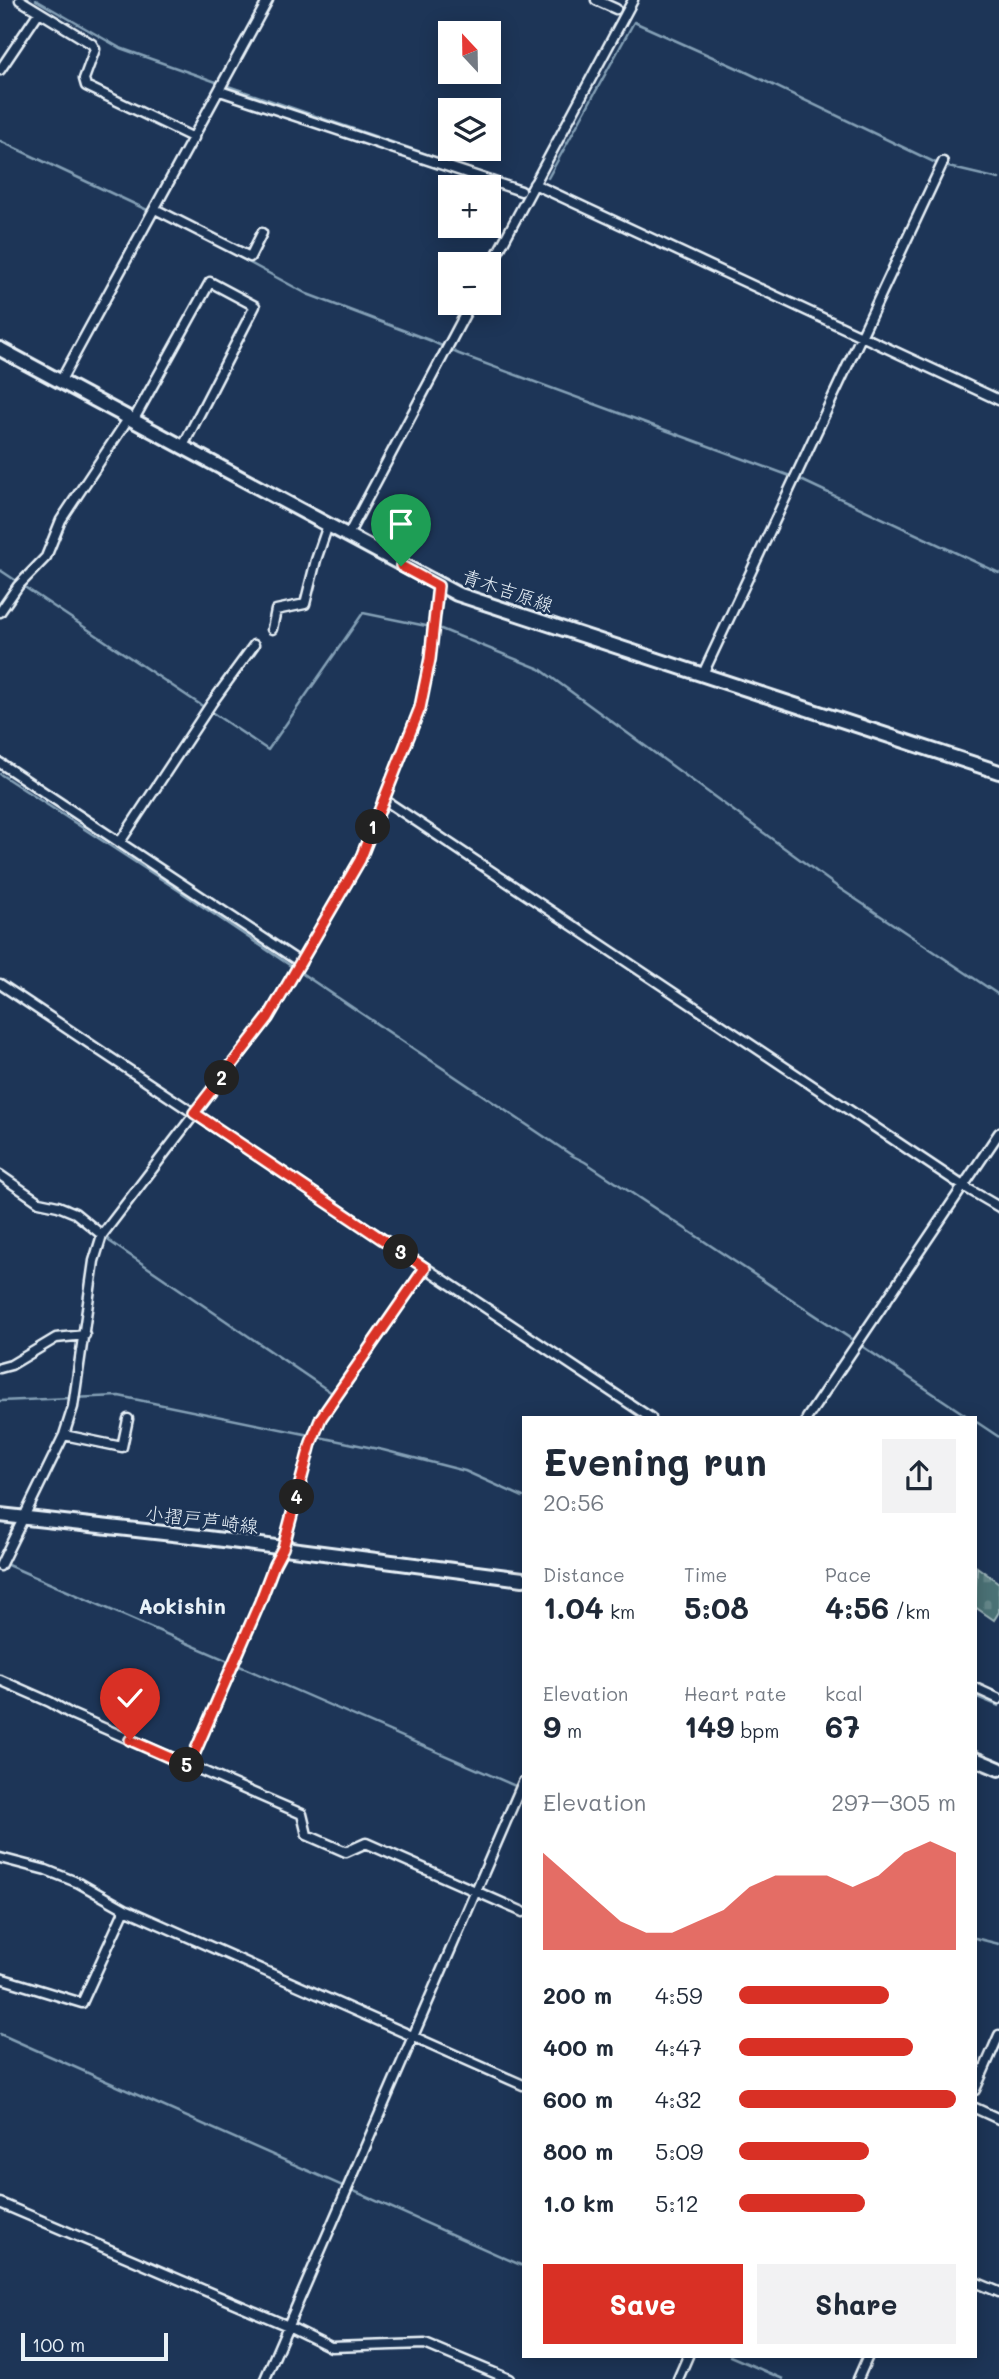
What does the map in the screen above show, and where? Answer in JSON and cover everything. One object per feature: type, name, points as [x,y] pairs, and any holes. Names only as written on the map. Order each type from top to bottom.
[{"type":"main road","name":"青木吉原線","points":[[0,349],[438,586],[702,676],[999,772]]},
{"type":"main road","name":"小摺戸芦崎線","points":[[0,1515],[522,1579]]},
{"type":"main road","points":[[977,1760],[999,1769]]},
{"type":"street","points":[[20,0],[92,44],[95,49],[84,79],[86,86],[194,138]]},
{"type":"street","points":[[60,382],[268,0]]},
{"type":"street","points":[[596,0],[616,9]]},
{"type":"street","points":[[498,252],[633,0]]},
{"type":"street","points":[[0,70],[39,12]]},
{"type":"street","points":[[219,91],[521,191]]},
{"type":"street","points":[[702,676],[943,162]]},
{"type":"street","points":[[534,184],[999,400]]},
{"type":"street","points":[[156,209],[250,257],[262,233]]},
{"type":"street","points":[[0,612],[18,586],[46,557],[61,520],[131,420],[210,282],[255,306],[182,447]]},
{"type":"street","points":[[348,535],[465,315]]},
{"type":"street","points":[[272,629],[276,610],[305,604],[328,525]]},
{"type":"street","points":[[0,1566],[64,1435],[78,1385],[94,1261],[102,1235],[268,1018],[360,860],[420,708],[430,659],[438,586]]},
{"type":"street","points":[[120,842],[211,704],[254,645]]},
{"type":"street","points":[[0,763],[301,963]]},
{"type":"street","points":[[383,799],[963,1186],[999,1207]]},
{"type":"street","points":[[0,984],[648,1416]]},
{"type":"street","points":[[808,1416],[999,1133]]},
{"type":"street","points":[[0,1175],[39,1202],[75,1213],[102,1235]]},
{"type":"street","points":[[189,1766],[283,1548],[311,1443],[321,1418],[425,1268]]},
{"type":"street","points":[[0,1368],[11,1365],[56,1338],[85,1335]]},
{"type":"street","points":[[64,1435],[122,1447],[128,1419]]},
{"type":"street","points":[[0,1680],[71,1714],[302,1814],[307,1835],[346,1852],[366,1843],[522,1912]]},
{"type":"street","points":[[977,1689],[999,1699]]},
{"type":"street","points":[[265,2379],[522,1784]]},
{"type":"street","points":[[0,1858],[46,1870],[79,1883],[125,1909],[522,2085]]},
{"type":"street","points":[[0,1978],[82,2003],[125,1909]]},
{"type":"street","points":[[977,2085],[999,2035]]},
{"type":"street","points":[[977,2109],[999,2119]]},
{"type":"street","points":[[0,2203],[288,2326],[331,2347],[425,2344],[509,2379]]},
{"type":"street","points":[[977,2283],[999,2292]]},
{"type":"street","points":[[678,2379],[687,2358]]},
{"type":"street","points":[[858,2379],[866,2358]]},
{"type":"green space","points":[[977,1567],[999,1583],[999,1612],[994,1620],[977,1608]]},
{"type":"waterway","points":[[36,0],[120,48],[219,83]]},
{"type":"waterway","points":[[548,178],[634,22],[744,71],[938,164]]},
{"type":"waterway","points":[[225,85],[517,185]]},
{"type":"waterway","points":[[0,141],[160,216]]},
{"type":"waterway","points":[[944,166],[999,179]]},
{"type":"waterway","points":[[191,231],[307,294],[459,354],[801,480],[999,573]]},
{"type":"waterway","points":[[0,570],[18,582]]},
{"type":"waterway","points":[[23,586],[268,750],[363,613],[441,629],[540,669],[839,888],[999,995]]},
{"type":"waterway","points":[[0,774],[967,1416]]},
{"type":"waterway","points":[[0,1170],[42,1198],[68,1204],[74,1209]]},
{"type":"waterway","points":[[83,1214],[102,1230]]},
{"type":"waterway","points":[[105,1235],[109,1241],[332,1393]]},
{"type":"waterway","points":[[0,1401],[119,1396],[383,1450],[465,1471],[522,1497]]},
{"type":"waterway","points":[[977,1422],[999,1437]]},
{"type":"waterway","points":[[3,1563],[520,1788]]},
{"type":"waterway","points":[[977,1697],[999,1706]]},
{"type":"waterway","points":[[977,1938],[999,1944]]},
{"type":"waterway","points":[[0,2034],[522,2266]]},
{"type":"waterway","points":[[735,2358],[783,2379]]},
{"type":"district","name":"Aokishin","points":[[182,1605]]},
{"type":"route","points":[[130,1740],[189,1766],[283,1548],[311,1443],[321,1418],[425,1268],[194,1113],[268,1018],[360,860],[420,708],[430,659],[438,586],[401,566]]}]
